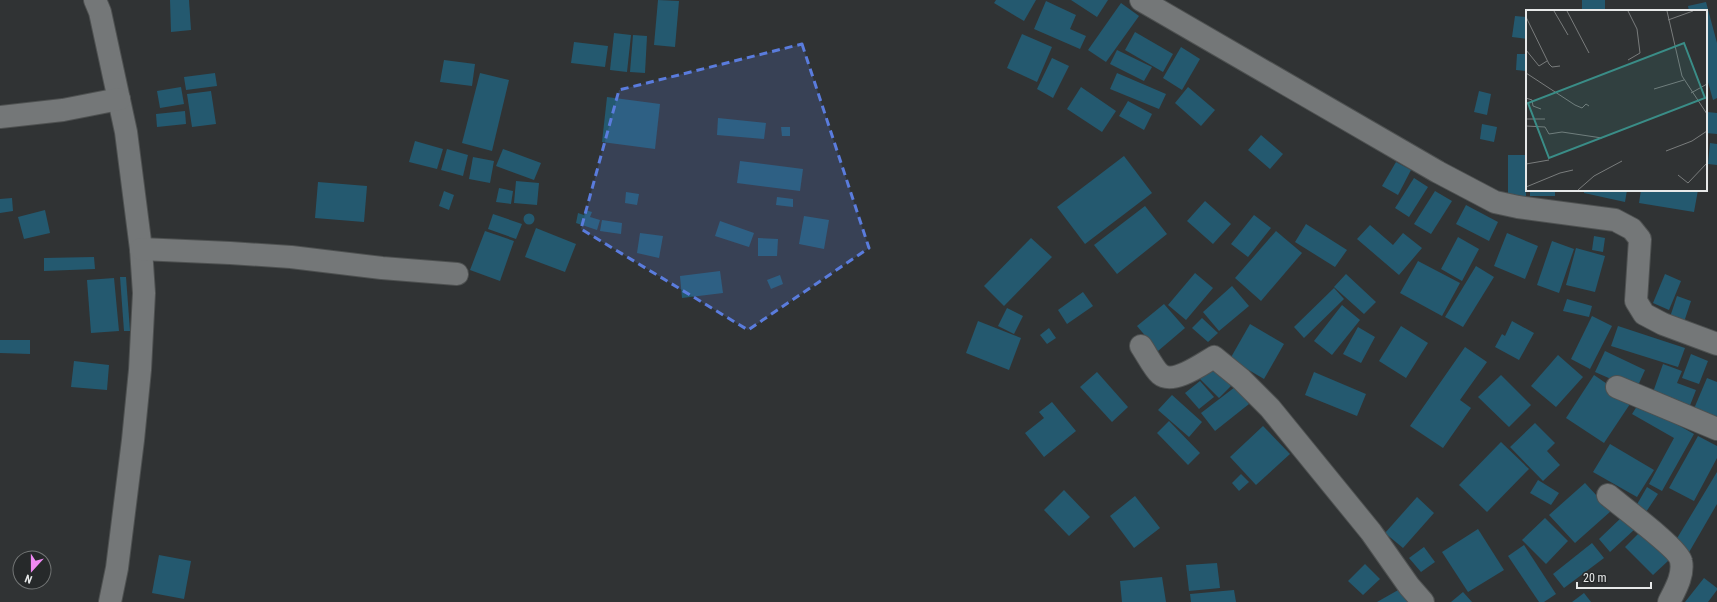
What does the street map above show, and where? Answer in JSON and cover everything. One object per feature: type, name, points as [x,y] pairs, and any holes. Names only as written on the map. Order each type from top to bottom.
[{"type":"street","points":[[95,0],[126,132],[141,249],[144,293],[140,370],[133,440],[117,568],[110,602]]},
{"type":"street","points":[[1142,0],[1438,172],[1494,202],[1518,208],[1615,220],[1632,228],[1640,239],[1636,301],[1644,314],[1663,324],[1717,344]]},
{"type":"street","points":[[0,117],[63,110],[119,99]]},
{"type":"street","points":[[141,249],[230,252],[291,257],[382,268],[457,274]]},
{"type":"street","points":[[1141,346],[1160,374],[1170,377],[1180,376],[1214,358],[1241,380],[1270,408],[1371,532],[1423,602]]},
{"type":"street","points":[[1617,387],[1717,429]]},
{"type":"street","points":[[1608,495],[1663,540],[1681,559],[1682,568],[1676,588],[1669,602]]},
{"type":"highlighted area","points":[[802,44],[869,248],[748,330],[581,229],[619,90]]},
{"type":"building","points":[[170,0],[189,0],[191,30],[171,32]]},
{"type":"building","points":[[658,0],[679,1],[675,47],[654,45]]},
{"type":"building","points":[[996,0],[1036,0],[1024,21],[994,3]]},
{"type":"building","points":[[1071,0],[1108,0],[1097,17]]},
{"type":"building","points":[[1582,0],[1605,0],[1605,10],[1582,10]]},
{"type":"building","points":[[1046,1],[1076,15],[1070,29],[1086,36],[1080,49],[1034,29]]},
{"type":"building","points":[[1706,2],[1717,43],[1717,98],[1713,100],[1707,79],[1707,10],[1689,10],[1688,6]]},
{"type":"building","points":[[1121,3],[1139,16],[1106,62],[1088,50]]},
{"type":"building","points":[[1515,16],[1526,17],[1526,39],[1512,37]]},
{"type":"building","points":[[1135,32],[1173,54],[1163,72],[1125,50]]},
{"type":"building","points":[[614,33],[631,35],[627,72],[610,70]]},
{"type":"building","points":[[1022,34],[1052,47],[1037,82],[1007,68]]},
{"type":"building","points":[[633,35],[647,36],[645,73],[630,72]]},
{"type":"building","points":[[574,42],[608,46],[605,67],[571,63]]},
{"type":"building","points":[[1181,47],[1200,59],[1182,90],[1163,78]]},
{"type":"building","points":[[1117,50],[1152,67],[1144,81],[1110,64]]},
{"type":"building","points":[[1517,54],[1526,54],[1526,71],[1516,70]]},
{"type":"building","points":[[1052,58],[1069,66],[1053,98],[1037,89]]},
{"type":"building","points":[[444,60],[475,64],[472,86],[440,82]]},
{"type":"building","points":[[215,73],[217,86],[186,90],[184,77]]},
{"type":"building","points":[[480,73],[509,80],[492,151],[462,143]]},
{"type":"building","points":[[1117,73],[1166,94],[1159,109],[1110,89]]},
{"type":"building","points":[[181,87],[184,104],[160,108],[157,91]]},
{"type":"building","points":[[1081,87],[1116,111],[1102,132],[1067,109]]},
{"type":"building","points":[[1188,87],[1215,110],[1201,126],[1175,103]]},
{"type":"building","points":[[211,91],[216,124],[192,127],[187,94]]},
{"type":"building","points":[[1479,91],[1491,94],[1487,115],[1474,112]]},
{"type":"building","points":[[607,97],[660,104],[655,149],[602,142]]},
{"type":"building","points":[[1128,101],[1152,114],[1144,130],[1119,116]]},
{"type":"building","points":[[185,111],[186,124],[157,127],[156,114]]},
{"type":"building","points":[[1707,112],[1717,113],[1717,134],[1707,133]]},
{"type":"building","points":[[718,118],[766,123],[764,139],[717,135]]},
{"type":"building","points":[[1482,124],[1497,127],[1494,142],[1480,139]]},
{"type":"building","points":[[781,127],[790,127],[790,136],[782,136]]},
{"type":"building","points":[[1261,135],[1283,154],[1270,169],[1248,150]]},
{"type":"building","points":[[415,141],[443,149],[437,169],[409,162]]},
{"type":"building","points":[[1710,143],[1717,144],[1717,165],[1708,164]]},
{"type":"building","points":[[447,149],[468,155],[463,176],[441,170]]},
{"type":"building","points":[[503,149],[541,163],[534,180],[496,166]]},
{"type":"building","points":[[1508,155],[1526,155],[1526,199],[1508,199]]},
{"type":"building","points":[[1124,156],[1152,193],[1085,244],[1057,207]]},
{"type":"building","points":[[473,157],[494,161],[490,183],[469,179]]},
{"type":"building","points":[[740,161],[803,169],[800,191],[737,183]]},
{"type":"building","points":[[1396,162],[1411,170],[1398,195],[1382,186]]},
{"type":"building","points":[[1414,178],[1428,187],[1409,217],[1395,208]]},
{"type":"building","points":[[516,181],[539,183],[537,205],[514,203]]},
{"type":"building","points":[[318,182],[367,186],[364,222],[315,218]]},
{"type":"building","points":[[499,188],[513,191],[511,204],[496,202]]},
{"type":"building","points":[[444,191],[454,195],[449,210],[439,206]]},
{"type":"building","points":[[1435,191],[1452,201],[1431,234],[1414,224]]},
{"type":"building","points":[[1530,191],[1555,191],[1555,196],[1530,196]]},
{"type":"building","points":[[1584,191],[1627,191],[1625,202],[1584,193]]},
{"type":"building","points":[[1641,191],[1698,191],[1694,212],[1639,203]]},
{"type":"building","points":[[626,192],[639,194],[637,205],[625,203]]},
{"type":"building","points":[[777,197],[793,199],[793,207],[776,205]]},
{"type":"building","points":[[12,198],[13,211],[0,213],[0,199]]},
{"type":"building","points":[[1205,201],[1231,224],[1213,244],[1187,221]]},
{"type":"building","points":[[1466,205],[1498,222],[1489,241],[1456,224]]},
{"type":"building","points":[[1145,206],[1167,234],[1117,274],[1094,245]]},
{"type":"building","points":[[45,210],[50,233],[24,239],[18,217]]},
{"type":"building","points":[[585,210],[592,212],[590,217],[600,220],[597,230],[576,223],[578,213],[584,215]]},
{"type":"building","points":[[493,214],[522,224],[516,239],[488,229]]},
{"type":"building","points":[[527,214],[531,214],[533,215],[533,223],[527,224],[524,221],[524,217]]},
{"type":"building","points":[[1254,215],[1271,228],[1248,257],[1231,244]]},
{"type":"building","points":[[804,216],[829,220],[824,249],[799,244]]},
{"type":"building","points":[[602,220],[622,223],[621,234],[600,231]]},
{"type":"building","points":[[720,221],[754,233],[749,247],[715,236]]},
{"type":"building","points":[[1306,224],[1347,250],[1335,267],[1295,242]]},
{"type":"building","points":[[1370,225],[1393,245],[1403,233],[1422,248],[1399,275],[1357,239]]},
{"type":"building","points":[[536,228],[576,244],[565,272],[525,257]]},
{"type":"building","points":[[485,231],[514,241],[500,281],[470,270]]},
{"type":"building","points":[[1276,231],[1302,253],[1261,301],[1235,278]]},
{"type":"building","points":[[640,233],[663,236],[659,258],[637,253]]},
{"type":"building","points":[[1507,233],[1538,246],[1525,279],[1494,266]]},
{"type":"building","points":[[1594,236],[1605,238],[1603,252],[1592,250]]},
{"type":"building","points":[[1458,237],[1479,249],[1462,281],[1441,269]]},
{"type":"building","points":[[758,238],[778,239],[777,256],[758,256]]},
{"type":"building","points":[[1031,238],[1052,257],[1004,306],[984,286]]},
{"type":"building","points":[[1552,241],[1574,249],[1559,293],[1537,285]]},
{"type":"building","points":[[1576,248],[1605,256],[1595,292],[1566,285]]},
{"type":"building","points":[[94,257],[95,269],[44,271],[44,258]]},
{"type":"building","points":[[1418,261],[1460,283],[1442,316],[1400,293]]},
{"type":"building","points":[[1476,266],[1494,277],[1463,327],[1445,317]]},
{"type":"building","points":[[720,271],[723,293],[682,298],[680,276]]},
{"type":"building","points":[[1195,273],[1213,288],[1186,320],[1168,305]]},
{"type":"building","points":[[1346,274],[1376,302],[1364,314],[1334,287]]},
{"type":"building","points":[[1665,274],[1681,281],[1669,310],[1653,303]]},
{"type":"building","points":[[780,275],[783,284],[771,289],[767,280]]},
{"type":"building","points":[[120,277],[126,277],[130,331],[124,331]]},
{"type":"building","points":[[114,278],[119,331],[91,333],[87,280]]},
{"type":"building","points":[[1232,286],[1249,306],[1219,331],[1203,312]]},
{"type":"building","points":[[1334,288],[1344,299],[1304,338],[1294,327]]},
{"type":"building","points":[[1083,292],[1093,306],[1067,324],[1058,310]]},
{"type":"building","points":[[1677,296],[1691,301],[1684,322],[1670,317]]},
{"type":"building","points":[[1567,299],[1592,306],[1589,317],[1563,311]]},
{"type":"building","points":[[1164,304],[1185,328],[1158,351],[1137,326]]},
{"type":"building","points":[[1342,305],[1360,320],[1332,355],[1314,341]]},
{"type":"building","points":[[1007,308],[1023,316],[1014,334],[998,326]]},
{"type":"building","points":[[1592,316],[1612,326],[1590,369],[1571,359]]},
{"type":"building","points":[[1202,318],[1218,333],[1208,342],[1192,328]]},
{"type":"building","points":[[978,321],[1021,338],[1009,370],[966,353]]},
{"type":"building","points":[[1512,321],[1534,333],[1519,360],[1495,347],[1502,334],[1505,336]]},
{"type":"building","points":[[1250,324],[1284,344],[1264,379],[1230,359]]},
{"type":"building","points":[[1401,326],[1428,343],[1406,378],[1379,361]]},
{"type":"building","points":[[1618,326],[1685,348],[1678,367],[1611,346]]},
{"type":"building","points":[[1358,327],[1375,337],[1361,363],[1343,354]]},
{"type":"building","points":[[1049,328],[1056,338],[1047,344],[1040,335]]},
{"type":"building","points":[[0,340],[30,340],[30,354],[0,353]]},
{"type":"building","points":[[1465,347],[1487,362],[1460,400],[1471,408],[1443,448],[1410,426]]},
{"type":"building","points":[[1605,351],[1645,370],[1636,390],[1595,372]]},
{"type":"building","points":[[1691,354],[1708,361],[1699,384],[1682,378]]},
{"type":"building","points":[[1558,355],[1583,377],[1556,407],[1531,386]]},
{"type":"building","points":[[74,361],[109,365],[107,390],[71,387]]},
{"type":"building","points":[[1663,364],[1682,371],[1677,383],[1696,390],[1689,408],[1652,395]]},
{"type":"building","points":[[1211,366],[1231,386],[1219,398],[1199,378]]},
{"type":"building","points":[[1097,372],[1128,407],[1112,422],[1080,387]]},
{"type":"building","points":[[1314,372],[1366,394],[1357,416],[1305,395]]},
{"type":"building","points":[[1501,375],[1531,405],[1509,427],[1478,397]]},
{"type":"building","points":[[1594,375],[1632,401],[1604,443],[1566,418]]},
{"type":"building","points":[[1707,378],[1717,382],[1717,421],[1693,411]]},
{"type":"building","points":[[1200,381],[1214,397],[1199,409],[1185,393]]},
{"type":"building","points":[[1235,387],[1249,404],[1215,431],[1201,413]]},
{"type":"building","points":[[1172,395],[1202,422],[1189,437],[1158,410]]},
{"type":"building","points":[[1052,402],[1076,431],[1044,457],[1025,433],[1044,418],[1039,412]]},
{"type":"building","points":[[1639,403],[1694,434],[1662,491],[1649,484],[1674,438],[1632,414]]},
{"type":"building","points":[[1169,421],[1200,453],[1188,465],[1157,433]]},
{"type":"building","points":[[1535,423],[1555,443],[1547,451],[1560,465],[1543,481],[1510,447]]},
{"type":"building","points":[[1263,426],[1290,454],[1256,485],[1230,457]]},
{"type":"building","points":[[1698,436],[1717,446],[1717,458],[1694,501],[1669,488]]},
{"type":"building","points":[[1501,442],[1529,469],[1487,512],[1459,485]]},
{"type":"building","points":[[1610,444],[1654,470],[1637,497],[1593,472]]},
{"type":"building","points":[[1717,472],[1717,504],[1688,554],[1673,545]]},
{"type":"building","points":[[1241,474],[1249,482],[1239,491],[1232,483]]},
{"type":"building","points":[[1538,480],[1559,493],[1551,505],[1530,493]]},
{"type":"building","points":[[1585,483],[1611,511],[1575,543],[1549,515]]},
{"type":"building","points":[[1647,487],[1658,494],[1646,512],[1636,506]]},
{"type":"building","points":[[1064,490],[1090,517],[1069,536],[1044,510]]},
{"type":"building","points":[[1135,496],[1160,528],[1134,548],[1110,516]]},
{"type":"building","points":[[1417,497],[1434,513],[1403,548],[1385,533]]},
{"type":"building","points":[[1623,516],[1635,529],[1610,552],[1599,539]]},
{"type":"building","points":[[1545,518],[1568,541],[1546,564],[1522,540]]},
{"type":"building","points":[[1478,529],[1504,570],[1468,592],[1442,552]]},
{"type":"building","points":[[1640,532],[1669,560],[1653,575],[1625,547]]},
{"type":"building","points":[[1592,543],[1604,558],[1564,588],[1553,574]]},
{"type":"building","points":[[1524,545],[1556,594],[1544,602],[1539,602],[1508,556]]},
{"type":"building","points":[[1424,547],[1435,562],[1421,572],[1409,558]]},
{"type":"building","points":[[159,555],[191,561],[184,599],[152,593]]},
{"type":"building","points":[[1217,563],[1220,588],[1189,591],[1186,565]]},
{"type":"building","points":[[1365,564],[1380,579],[1363,595],[1348,581]]},
{"type":"building","points":[[1162,577],[1166,602],[1122,602],[1120,581]]},
{"type":"building","points":[[1704,578],[1717,588],[1708,602],[1685,602]]},
{"type":"building","points":[[1400,589],[1408,602],[1377,602]]},
{"type":"building","points":[[1234,590],[1236,602],[1191,602],[1190,594]]},
{"type":"building","points":[[1463,592],[1472,602],[1451,602]]},
{"type":"building","points":[[1584,593],[1591,602],[1572,602]]}]
